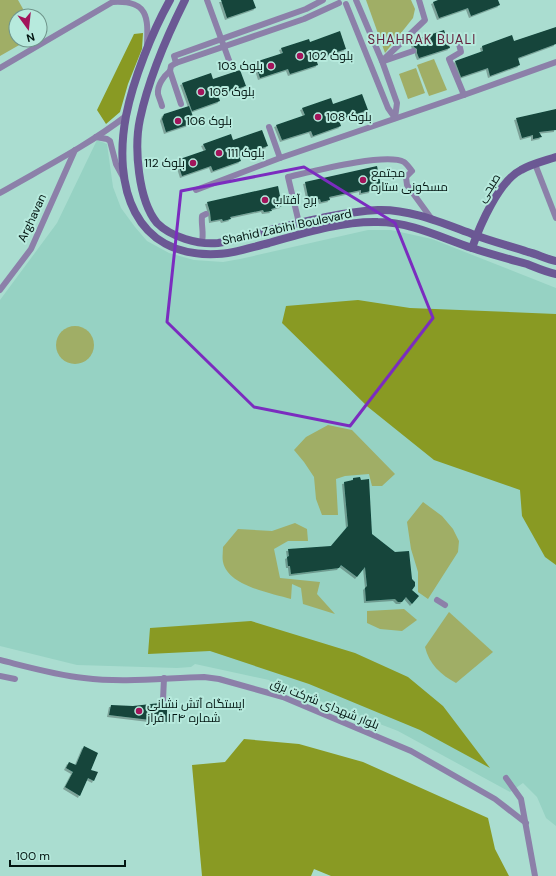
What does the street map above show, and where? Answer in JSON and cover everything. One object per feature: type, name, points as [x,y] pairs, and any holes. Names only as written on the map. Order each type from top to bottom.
[{"type":"main road","name":"Shahid Zabihi Boulevard","points":[[170,0],[147,50],[126,116],[123,140],[123,178],[127,194],[135,214],[151,234],[160,241],[172,247],[194,253],[217,254],[240,251],[294,236],[348,224],[379,222],[402,225],[427,231],[472,248],[556,274]]},
{"type":"main road","name":"Shahid Zabihi Boulevard","points":[[185,0],[170,29],[155,66],[145,99],[138,134],[138,167],[142,190],[148,207],[158,223],[175,235],[195,241],[217,243],[300,223],[349,213],[378,210],[401,212],[431,218],[476,236],[556,261]]},
{"type":"main road","name":"صبحی","points":[[472,248],[476,236],[498,193],[507,180],[520,170],[556,157]]},
{"type":"street","points":[[0,68],[114,1],[124,0],[136,3],[144,10],[147,16],[147,50]]},
{"type":"street","points":[[207,0],[230,63]]},
{"type":"street","points":[[176,63],[174,56],[306,9],[323,0]]},
{"type":"street","points":[[181,104],[170,71],[170,66],[304,19],[340,2],[355,0],[382,62],[397,103],[395,118]]},
{"type":"street","points":[[382,62],[425,20],[419,0]]},
{"type":"street","points":[[340,2],[388,108],[395,118]]},
{"type":"street","points":[[458,40],[461,52],[449,59],[464,95]]},
{"type":"street","points":[[382,62],[413,51]]},
{"type":"street","points":[[196,190],[280,158],[556,62]]},
{"type":"street","points":[[162,106],[158,93],[159,88],[164,76],[170,71]]},
{"type":"street","points":[[0,192],[75,150],[126,116]]},
{"type":"street","points":[[269,127],[280,158]]},
{"type":"street","points":[[96,137],[110,141],[116,164],[123,178]]},
{"type":"street","name":"Arghavan","points":[[0,290],[31,249],[75,150]]},
{"type":"street","points":[[300,223],[288,176],[350,163],[389,160],[403,162],[412,171],[406,177],[407,185],[431,218]]},
{"type":"street","points":[[535,164],[556,218]]},
{"type":"street","points":[[202,242],[204,233],[202,216],[206,214]]},
{"type":"street","points":[[437,600],[445,604]]},
{"type":"street","name":"بلوار شهدای شرکت برق","points":[[0,660],[51,673],[84,678],[111,680],[204,677],[219,679],[283,697],[411,750],[495,799],[526,823]]},
{"type":"street","points":[[0,676],[15,679]]},
{"type":"street","points":[[163,700],[164,678]]},
{"type":"street","points":[[506,778],[521,799],[536,876]]},
{"type":"highlighted area","points":[[304,167],[395,223],[433,318],[350,426],[254,407],[167,322],[181,191]]},
{"type":"shaded area","points":[[97,140],[107,144],[113,187],[121,208],[147,241],[169,253],[194,260],[223,262],[368,230],[391,230],[432,239],[556,288],[556,826],[546,818],[537,797],[523,783],[510,792],[398,731],[279,685],[274,685],[269,680],[195,664],[191,667],[177,668],[77,665],[0,646],[0,300],[57,223]]},
{"type":"green space","points":[[0,0],[18,0],[22,8],[8,8],[8,48],[14,48],[0,56]]},
{"type":"green space","points":[[366,0],[411,0],[415,9],[413,18],[385,53]]},
{"type":"green space","points":[[143,33],[142,49],[128,84],[120,112],[106,124],[97,110],[134,34]]},
{"type":"green space","points":[[434,59],[447,90],[429,96],[417,65]]},
{"type":"green space","points":[[416,68],[425,93],[408,99],[399,74]]},
{"type":"green space","points":[[358,300],[410,308],[556,314],[556,565],[545,557],[522,516],[520,490],[434,460],[368,407],[282,323],[286,306]]},
{"type":"green space","points":[[75,326],[85,329],[91,335],[94,345],[91,355],[85,361],[75,364],[65,361],[59,355],[56,345],[59,335],[65,329]]},
{"type":"green space","points":[[328,425],[352,430],[395,474],[382,486],[372,486],[369,474],[345,476],[336,479],[338,515],[322,515],[316,499],[314,477],[294,450],[306,437]]},
{"type":"green space","points":[[423,502],[442,516],[453,529],[459,541],[458,552],[428,599],[418,592],[418,572],[411,549],[407,522]]},
{"type":"green space","points":[[295,523],[307,529],[308,541],[288,541],[274,549],[280,578],[320,582],[317,594],[335,614],[303,604],[301,588],[292,584],[291,599],[262,591],[241,583],[227,570],[223,562],[223,547],[238,529],[272,531]]},
{"type":"green space","points":[[404,609],[417,620],[402,631],[380,629],[367,623],[367,611]]},
{"type":"green space","points":[[449,612],[493,652],[456,683],[436,668],[429,659],[425,647]]},
{"type":"green space","points":[[251,621],[355,653],[408,677],[443,706],[490,768],[420,730],[309,684],[210,651],[148,654],[150,628]]},
{"type":"green space","points":[[244,739],[299,744],[363,762],[488,818],[495,849],[509,876],[331,876],[314,869],[311,876],[202,876],[192,765],[225,762]]},
{"type":"building","points":[[221,0],[253,0],[256,8],[227,18]]},
{"type":"building","points":[[438,0],[498,0],[500,5],[471,16],[468,8],[439,18],[433,2]]},
{"type":"building","points":[[556,27],[556,44],[518,58],[520,65],[490,76],[488,68],[461,77],[455,61],[483,51],[482,46],[512,35],[514,41]]},
{"type":"building","points":[[444,30],[450,48],[419,58],[417,49],[414,47],[412,41]]},
{"type":"building","points":[[340,31],[346,49],[316,59],[318,65],[290,74],[288,69],[260,78],[255,62],[283,53],[281,48],[309,39],[310,42]]},
{"type":"building","name":"بلوک 105","points":[[240,70],[246,86],[218,95],[220,101],[192,111],[182,83],[211,73],[213,79]]},
{"type":"building","points":[[362,94],[368,110],[339,120],[341,126],[313,136],[311,131],[282,140],[276,125],[305,115],[302,108],[331,98],[333,104]]},
{"type":"building","name":"بلوک 106","points":[[189,106],[194,119],[193,123],[166,132],[162,119],[164,114]]},
{"type":"building","points":[[556,109],[556,130],[539,132],[542,137],[533,139],[533,135],[522,138],[516,118]]},
{"type":"building","points":[[262,130],[268,146],[239,156],[241,161],[213,171],[211,166],[182,176],[177,160],[206,150],[203,144],[231,134],[233,140]]},
{"type":"building","points":[[377,166],[381,186],[370,188],[371,191],[361,193],[361,190],[329,197],[330,200],[321,202],[320,199],[309,201],[305,182]]},
{"type":"building","points":[[278,186],[282,206],[271,209],[272,211],[264,212],[263,210],[230,217],[231,219],[223,221],[222,219],[211,221],[207,202]]},
{"type":"building","points":[[360,477],[361,480],[369,479],[372,534],[395,552],[409,551],[412,579],[415,582],[415,586],[412,590],[419,596],[412,604],[406,597],[402,602],[398,602],[395,599],[366,601],[365,588],[367,586],[365,567],[357,577],[341,565],[339,568],[291,574],[290,566],[288,566],[288,549],[331,546],[348,526],[344,482]]},
{"type":"building","name":"ایستگاه آتش نشانی شماره ۱۲۴ فراز","points":[[167,702],[167,722],[109,715],[111,705],[133,706],[163,704]]},
{"type":"building","points":[[84,746],[98,753],[91,770],[98,772],[94,781],[88,778],[80,796],[65,787],[73,772],[66,768],[69,762],[76,765]]},
{"type":"place","name":"بلوک 102","points":[[300,56]]},
{"type":"place","name":"بلوک 103","points":[[271,66]]},
{"type":"place","name":"بلوک 105","points":[[201,92]]},
{"type":"place","name":"بلوک 108","points":[[318,117]]},
{"type":"place","name":"بلوک 106","points":[[178,121]]},
{"type":"place","name":"بلوک 111","points":[[219,153]]},
{"type":"place","name":"بلوک 112","points":[[193,163]]},
{"type":"place","name":"مجتمع مسکونی ستاره","points":[[363,180]]},
{"type":"place","name":"برج آفتاب","points":[[265,200]]},
{"type":"place","name":"ایستگاه آتش نشانی شماره ۱۲۴ فراز","points":[[139,711]]},
{"type":"district","name":"SHAHRAK BUALI","points":[[422,39]]}]
